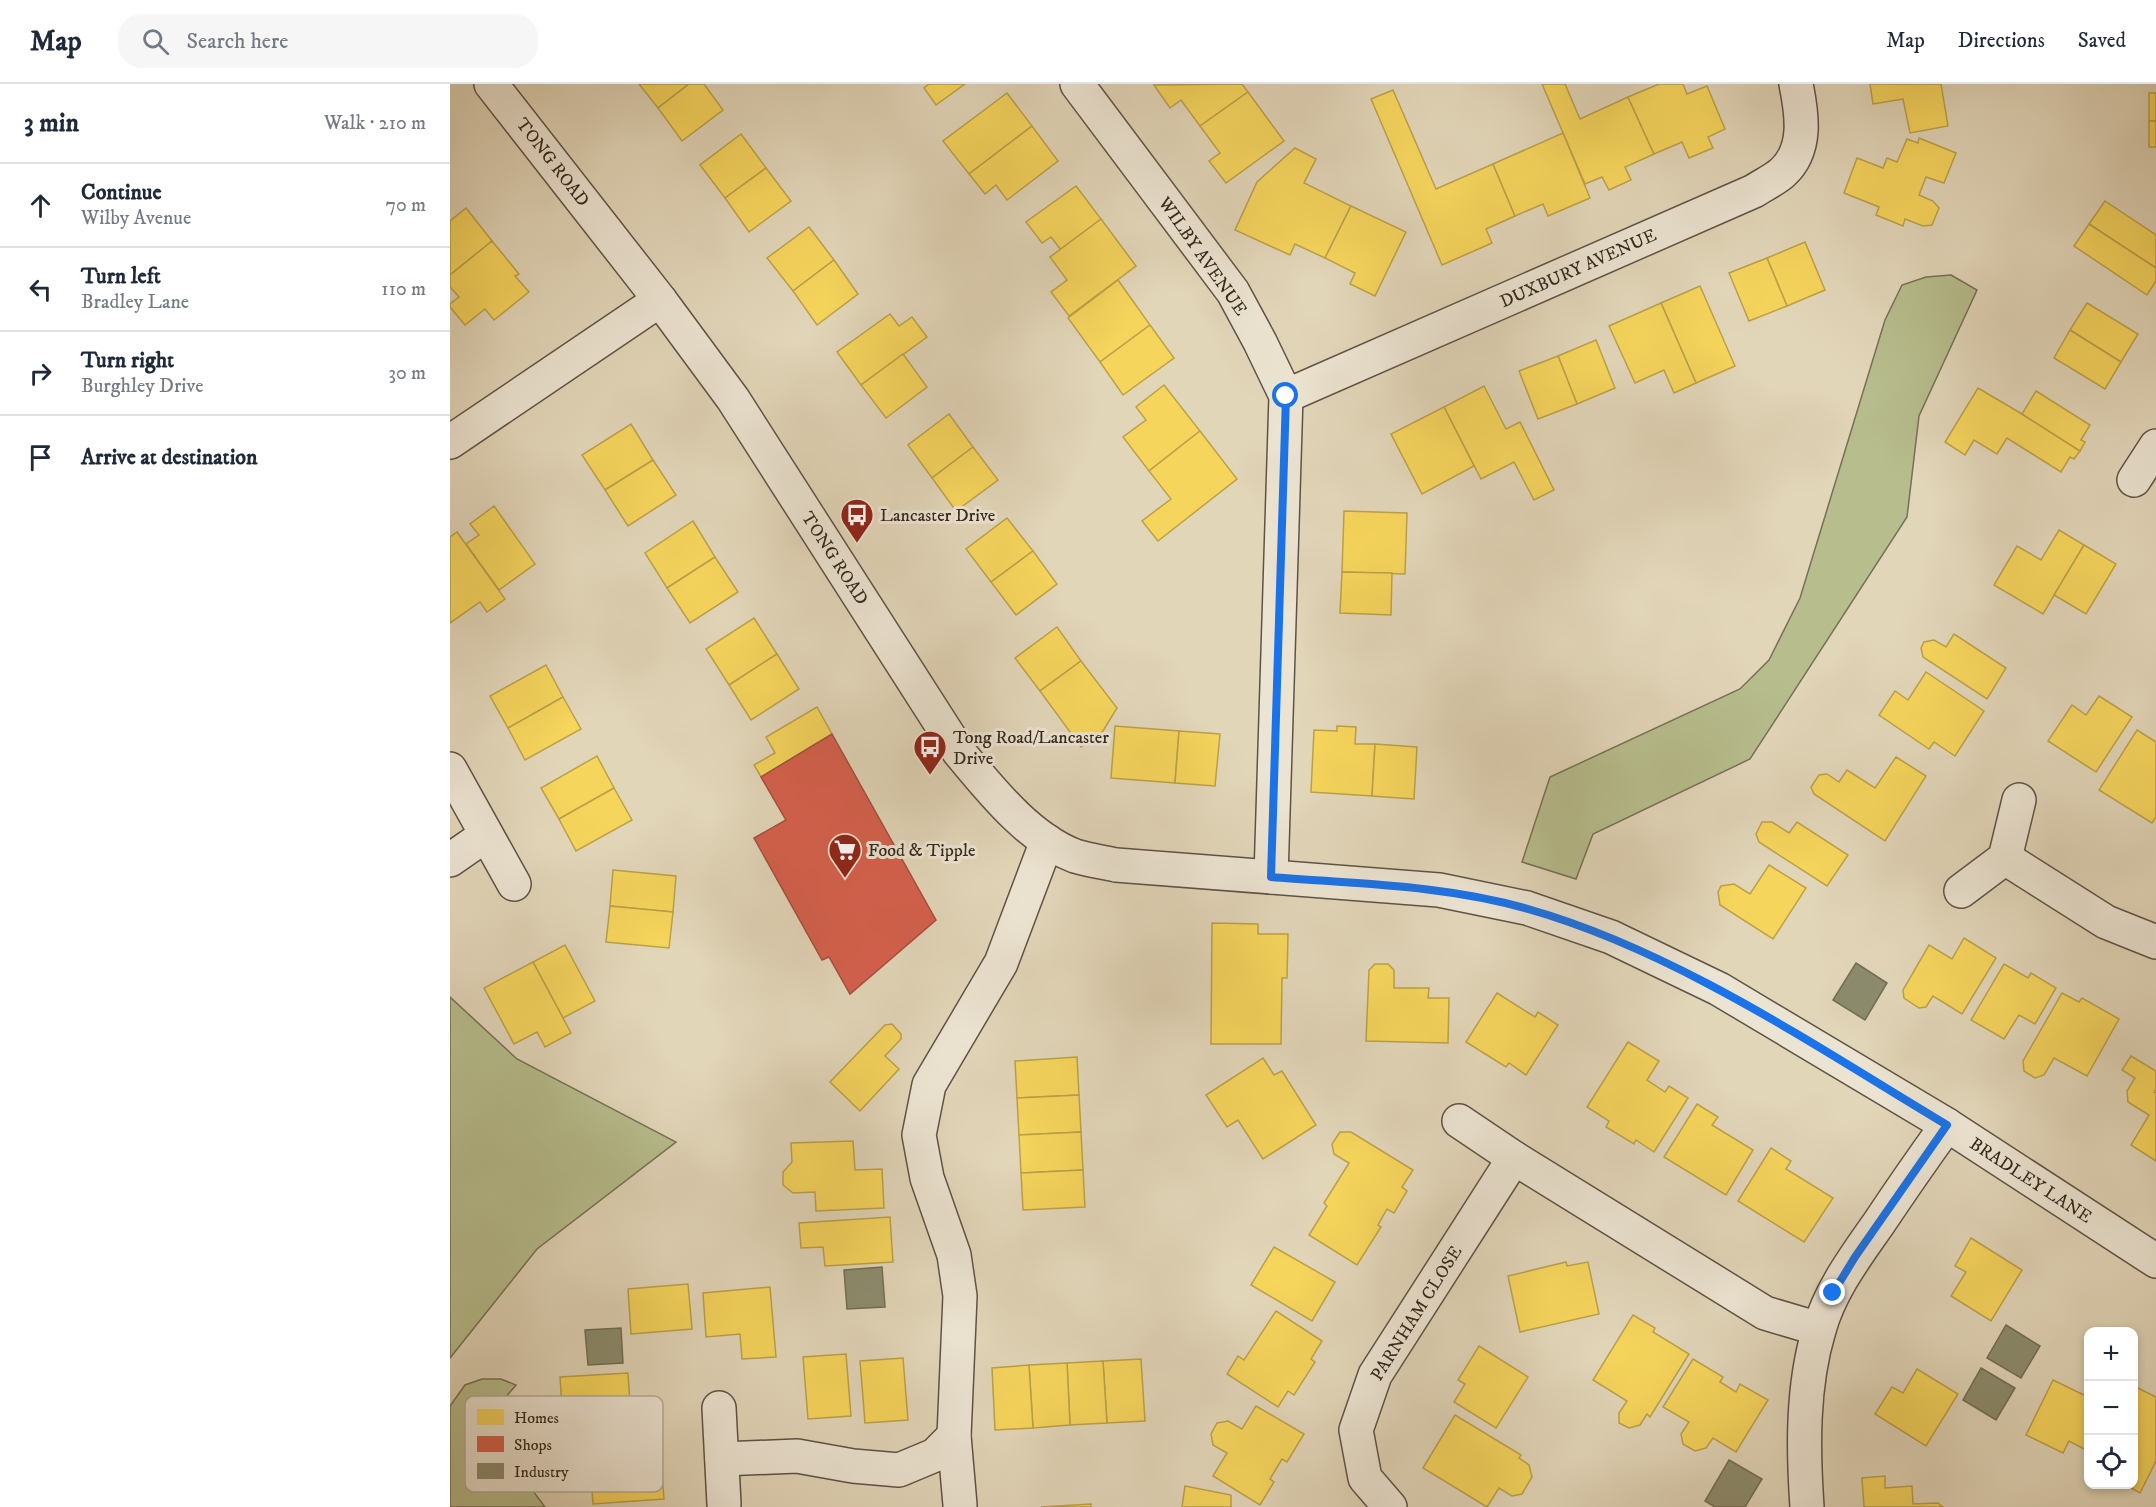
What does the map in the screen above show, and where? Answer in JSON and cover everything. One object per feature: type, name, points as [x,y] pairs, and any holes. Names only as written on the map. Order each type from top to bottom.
[{"type":"street","name":"WILBY AVENUE","points":[[1077,84],[1233,292],[1286,396],[1271,877]]},
{"type":"street","name":"DUXBURY AVENUE","points":[[1286,396],[1754,191],[1769,182],[1783,172],[1794,157],[1801,139],[1802,118],[1796,84]]},
{"type":"street","name":"TONG ROAD","points":[[501,87],[733,399],[959,752],[1000,801],[1047,841],[1075,856],[1116,865],[1271,877]]},
{"type":"street","points":[[450,442],[660,300]]},
{"type":"street","points":[[2134,480],[2156,446]]},
{"type":"street","points":[[450,770],[514,884]]},
{"type":"street","points":[[1961,891],[2005,858],[2019,800]]},
{"type":"street","points":[[450,860],[486,835]]},
{"type":"street","points":[[960,1505],[954,1436],[960,1296],[954,1255],[927,1178],[919,1134],[929,1085],[1000,963],[1047,841]]},
{"type":"street","points":[[2005,858],[2106,922],[2156,942]]},
{"type":"street","name":"BRADLEY LANE","points":[[1271,877],[1439,890],[1527,908],[1611,937],[1719,989],[1947,1125],[2156,1261]]},
{"type":"street","points":[[1459,1121],[1514,1158],[1765,1313],[1819,1329]]},
{"type":"street","points":[[1807,1507],[1806,1435],[1809,1374],[1819,1329],[1833,1293],[1855,1257],[1947,1125]]},
{"type":"street","name":"PARNHAM CLOSE","points":[[1390,1507],[1365,1478],[1356,1430],[1375,1375],[1514,1158]]},
{"type":"street","points":[[719,1408],[724,1504]]},
{"type":"street","points":[[722,1459],[797,1456],[854,1466],[899,1470],[935,1455],[954,1436]]},
{"type":"green space","points":[[1951,275],[1977,290],[1919,416],[1907,517],[1750,759],[1593,834],[1576,879],[1522,862],[1550,777],[1740,689],[1769,660],[1800,598],[1885,320],[1902,285],[1926,277]]},
{"type":"green space","points":[[450,997],[517,1059],[676,1142],[537,1249],[450,1358]]},
{"type":"green space","points":[[482,1379],[501,1379],[516,1385],[507,1396],[465,1396],[465,1492],[534,1492],[545,1507],[450,1507],[450,1406],[465,1385]]},
{"type":"building: Homes","points":[[639,84],[689,84],[658,108]]},
{"type":"building: Homes","points":[[689,84],[704,84],[723,110],[682,141],[658,108]]},
{"type":"building: Homes","points":[[929,84],[965,84],[936,105],[924,88]]},
{"type":"building: Homes","points":[[1242,84],[1248,92],[1200,126],[1181,100],[1170,108],[1154,85]]},
{"type":"building: Homes","points":[[1542,84],[1565,84],[1580,119],[1628,97],[1654,154],[1625,167],[1631,180],[1609,190],[1602,177],[1585,184]]},
{"type":"building: Homes","points":[[1659,84],[1683,84],[1687,94],[1707,86],[1725,129],[1708,137],[1713,148],[1689,158],[1682,142],[1654,154],[1628,97]]},
{"type":"building: Homes","points":[[1870,84],[1941,84],[1948,126],[1910,133],[1903,99],[1873,104]]},
{"type":"building: Homes","points":[[1393,90],[1436,189],[1493,164],[1515,216],[1486,229],[1492,243],[1442,265],[1371,99]]},
{"type":"building: Homes","points":[[1248,92],[1284,141],[1226,183],[1209,161],[1220,153],[1200,126]]},
{"type":"building: Homes","points":[[1007,93],[1032,126],[969,174],[943,141]]},
{"type":"building: Homes","points":[[2149,93],[2156,93],[2156,121],[2149,121]]},
{"type":"building: Homes","points":[[2149,121],[2156,121],[2156,147],[2149,147]]},
{"type":"building: Homes","points":[[1032,126],[1058,161],[1007,200],[996,185],[985,194],[969,174]]},
{"type":"building: Homes","points":[[1563,133],[1590,198],[1548,216],[1543,204],[1515,216],[1493,164]]},
{"type":"building: Homes","points":[[741,134],[766,168],[725,198],[700,165]]},
{"type":"building: Homes","points":[[1919,138],[1956,153],[1944,183],[1926,177],[1919,195],[1933,201],[1939,208],[1932,225],[1923,226],[1905,219],[1903,226],[1876,215],[1879,207],[1844,193],[1857,158],[1883,168],[1887,158],[1897,162],[1907,139],[1918,143]]},
{"type":"building: Homes","points":[[1295,148],[1316,159],[1304,183],[1351,206],[1325,258],[1295,244],[1290,255],[1235,230],[1257,182]]},
{"type":"building: Homes","points":[[766,168],[791,201],[749,232],[725,198]]},
{"type":"building: Homes","points":[[1076,186],[1101,219],[1061,250],[1051,237],[1042,243],[1026,222]]},
{"type":"building: Homes","points":[[2105,201],[2156,235],[2156,268],[2089,224]]},
{"type":"building: Homes","points":[[1351,206],[1406,232],[1375,296],[1350,284],[1355,273],[1325,258]]},
{"type":"building: Homes","points":[[466,208],[492,241],[450,275],[450,221]]},
{"type":"building: Homes","points":[[1101,219],[1136,266],[1069,316],[1051,292],[1067,280],[1050,257]]},
{"type":"building: Homes","points":[[2089,224],[2156,268],[2156,281],[2147,295],[2074,246]]},
{"type":"building: Homes","points":[[809,227],[834,260],[793,291],[767,258]]},
{"type":"building: Homes","points":[[492,241],[519,274],[515,276],[529,292],[494,320],[485,309],[465,325],[450,307],[450,304],[459,297],[450,287],[450,275]]},
{"type":"building: Homes","points":[[1805,242],[1825,290],[1787,306],[1767,258]]},
{"type":"building: Homes","points":[[1767,258],[1787,306],[1749,321],[1729,273]]},
{"type":"building: Homes","points":[[834,260],[858,294],[817,325],[793,291]]},
{"type":"building: Homes","points":[[1118,280],[1150,325],[1100,362],[1068,318]]},
{"type":"building: Homes","points":[[1700,286],[1735,366],[1696,383],[1661,303]]},
{"type":"building: Homes","points":[[1661,303],[1696,383],[1674,393],[1664,370],[1635,383],[1609,326]]},
{"type":"building: Homes","points":[[2087,303],[2138,334],[2121,362],[2070,330]]},
{"type":"building: Homes","points":[[890,314],[899,326],[912,317],[927,337],[861,385],[837,352]]},
{"type":"building: Homes","points":[[1150,325],[1174,358],[1123,395],[1100,362]]},
{"type":"building: Homes","points":[[2070,330],[2121,362],[2105,389],[2054,358]]},
{"type":"building: Homes","points":[[1596,340],[1615,388],[1577,404],[1558,356]]},
{"type":"building: Homes","points":[[903,354],[927,387],[886,418],[861,385]]},
{"type":"building: Homes","points":[[1558,356],[1577,404],[1538,419],[1519,371]]},
{"type":"building: Homes","points":[[1164,385],[1200,431],[1149,471],[1123,437],[1146,420],[1136,407]]},
{"type":"building: Homes","points":[[1484,386],[1506,429],[1520,422],[1554,490],[1534,500],[1514,462],[1481,479],[1444,407]]},
{"type":"building: Homes","points":[[1978,388],[2080,451],[2074,459],[2070,457],[2061,472],[2007,438],[1997,454],[1974,440],[1965,455],[1945,442]]},
{"type":"building: Homes","points":[[2036,391],[2090,425],[2081,440],[2085,442],[2080,451],[2022,414]]},
{"type":"building: Homes","points":[[1444,407],[1474,466],[1422,494],[1391,434]]},
{"type":"building: Homes","points":[[949,414],[973,447],[932,478],[908,445]]},
{"type":"building: Homes","points":[[631,424],[653,460],[605,490],[582,455]]},
{"type":"building: Homes","points":[[1200,431],[1237,479],[1158,541],[1142,521],[1171,499],[1149,471]]},
{"type":"building: Homes","points":[[973,447],[998,480],[956,511],[932,478]]},
{"type":"building: Homes","points":[[653,460],[676,495],[628,526],[605,490]]},
{"type":"building: Homes","points":[[494,506],[535,564],[499,590],[466,544],[479,535],[470,524]]},
{"type":"building: Homes","points":[[1344,511],[1407,513],[1405,574],[1342,572]]},
{"type":"building: Homes","points":[[1007,518],[1033,551],[991,582],[966,549]]},
{"type":"building: Homes","points":[[693,521],[715,557],[667,588],[645,553]]},
{"type":"building: Homes","points":[[2059,530],[2084,545],[2043,614],[1994,585],[2017,546],[2041,560]]},
{"type":"building: Homes","points":[[457,532],[505,599],[487,612],[480,602],[450,623],[450,537]]},
{"type":"building: Homes","points":[[2084,545],[2116,564],[2086,614],[2054,595]]},
{"type":"building: Homes","points":[[1033,551],[1057,584],[1016,615],[991,582]]},
{"type":"building: Homes","points":[[715,557],[738,592],[690,623],[667,588]]},
{"type":"building: Homes","points":[[1342,572],[1392,573],[1391,615],[1340,613]]},
{"type":"building: Homes","points":[[754,618],[777,654],[729,685],[706,649]]},
{"type":"building: Homes","points":[[1057,627],[1081,661],[1040,691],[1015,658]]},
{"type":"building: Homes","points":[[1954,634],[2006,668],[1987,699],[1923,657],[1921,648],[1924,642],[1934,640],[1946,647]]},
{"type":"building: Homes","points":[[777,654],[799,689],[751,720],[729,685]]},
{"type":"building: Homes","points":[[1081,661],[1117,708],[1103,731],[1081,747],[1040,691]]},
{"type":"building: Homes","points":[[546,665],[563,697],[508,728],[490,696]]},
{"type":"building: Homes","points":[[1926,672],[1984,711],[1955,756],[1934,742],[1929,749],[1879,715],[1895,691],[1908,700]]},
{"type":"building: Homes","points":[[2099,696],[2132,717],[2096,772],[2048,741],[2072,705],[2086,715]]},
{"type":"building: Homes","points":[[563,697],[581,729],[525,760],[508,728]]},
{"type":"building: Homes","points":[[817,707],[832,734],[761,777],[754,765],[775,753],[766,737]]},
{"type":"building: Homes","points":[[1115,726],[1179,731],[1175,783],[1111,778]]},
{"type":"building: Homes","points":[[1337,726],[1356,727],[1355,744],[1375,744],[1372,796],[1311,792],[1314,730],[1337,731]]},
{"type":"building: Homes","points":[[2137,730],[2156,742],[2156,817],[2152,823],[2099,790]]},
{"type":"building: Homes","points":[[1179,731],[1220,734],[1215,786],[1175,783]]},
{"type":"building: Homes","points":[[1375,744],[1417,747],[1414,799],[1372,796]]},
{"type":"building: Homes","points":[[597,756],[614,788],[559,819],[541,788]]},
{"type":"building: Homes","points":[[1896,757],[1926,776],[1885,841],[1814,794],[1811,787],[1819,775],[1827,774],[1839,782],[1847,770],[1875,788]]},
{"type":"building: Homes","points":[[614,788],[632,820],[576,851],[559,819]]},
{"type":"building: Homes","points":[[1762,822],[1772,822],[1789,833],[1797,822],[1848,855],[1827,886],[1759,842],[1756,834]]},
{"type":"building: Homes","points":[[1769,865],[1806,888],[1773,939],[1720,905],[1718,892],[1721,886],[1734,884],[1750,894]]},
{"type":"building: Homes","points":[[613,870],[676,876],[673,912],[610,906]]},
{"type":"building: Homes","points":[[610,906],[673,912],[669,948],[606,942]]},
{"type":"building: Homes","points":[[1212,923],[1258,924],[1258,934],[1288,934],[1287,978],[1282,978],[1281,1044],[1211,1044]]},
{"type":"building: Homes","points":[[1964,938],[1996,958],[1962,1014],[1933,996],[1926,1007],[1919,1008],[1904,998],[1903,990],[1929,945],[1952,959]]},
{"type":"building: Homes","points":[[565,945],[595,1001],[563,1018],[533,962]]},
{"type":"building: Homes","points":[[533,962],[571,1033],[545,1047],[537,1032],[514,1044],[484,988]]},
{"type":"building: Homes","points":[[1375,964],[1388,964],[1394,970],[1394,988],[1429,988],[1428,998],[1449,998],[1448,1043],[1366,1041],[1369,970]]},
{"type":"building: Homes","points":[[2004,964],[2028,978],[2031,973],[2056,988],[2035,1024],[2019,1015],[2004,1039],[1971,1020]]},
{"type":"building: Homes","points":[[1497,993],[1535,1017],[1538,1012],[1558,1025],[1526,1075],[1509,1063],[1506,1067],[1466,1042]]},
{"type":"building: Homes","points":[[2062,993],[2079,1002],[2082,998],[2119,1019],[2087,1076],[2054,1058],[2044,1075],[2035,1078],[2024,1071],[2023,1061]]},
{"type":"building: Homes","points":[[892,1024],[901,1034],[901,1039],[885,1056],[899,1069],[860,1111],[830,1082],[885,1025]]},
{"type":"building: Homes","points":[[1628,1042],[1659,1061],[1647,1080],[1665,1092],[1669,1086],[1688,1098],[1654,1152],[1636,1140],[1634,1144],[1606,1127],[1609,1121],[1587,1107]]},
{"type":"building: Homes","points":[[2131,1056],[2156,1071],[2154,1092],[2156,1093],[2156,1161],[2131,1145],[2149,1115],[2128,1102],[2127,1091],[2135,1078],[2122,1070]]},
{"type":"building: Homes","points":[[1077,1057],[1079,1095],[1017,1098],[1015,1061]]},
{"type":"building: Homes","points":[[1263,1058],[1274,1075],[1282,1071],[1316,1125],[1263,1159],[1238,1120],[1227,1127],[1206,1095]]},
{"type":"building: Homes","points":[[1079,1095],[1081,1132],[1019,1135],[1017,1098]]},
{"type":"building: Homes","points":[[1697,1104],[1718,1117],[1712,1125],[1753,1150],[1726,1195],[1664,1157]]},
{"type":"building: Homes","points":[[1081,1132],[1083,1170],[1021,1173],[1019,1135]]},
{"type":"building: Homes","points":[[1340,1132],[1351,1132],[1413,1170],[1402,1187],[1407,1191],[1394,1213],[1387,1209],[1378,1225],[1381,1227],[1357,1265],[1309,1235],[1327,1206],[1324,1203],[1349,1163],[1334,1154],[1332,1144]]},
{"type":"building: Homes","points":[[853,1141],[855,1170],[882,1169],[884,1208],[816,1211],[815,1192],[793,1193],[783,1185],[783,1172],[792,1162],[791,1143]]},
{"type":"building: Homes","points":[[1771,1148],[1791,1161],[1786,1169],[1833,1198],[1804,1242],[1738,1201]]},
{"type":"building: Homes","points":[[1083,1170],[1085,1207],[1023,1210],[1021,1173]]},
{"type":"building: Homes","points":[[890,1217],[893,1262],[825,1266],[823,1247],[801,1248],[799,1223]]},
{"type":"building: Homes","points":[[1971,1238],[2022,1270],[1991,1321],[1951,1296],[1966,1272],[1955,1266]]},
{"type":"building: Homes","points":[[1274,1247],[1335,1282],[1312,1321],[1251,1285]]},
{"type":"building: Homes","points":[[1566,1262],[1567,1266],[1588,1262],[1599,1314],[1520,1332],[1508,1276]]},
{"type":"building: Homes","points":[[688,1284],[692,1329],[631,1334],[628,1289]]},
{"type":"building: Homes","points":[[770,1287],[776,1357],[742,1359],[740,1334],[706,1337],[703,1293]]},
{"type":"building: Homes","points":[[1276,1311],[1322,1341],[1311,1359],[1315,1362],[1294,1395],[1288,1391],[1278,1407],[1227,1374],[1238,1356],[1244,1360]]},
{"type":"building: Homes","points":[[1633,1315],[1655,1328],[1653,1332],[1689,1354],[1650,1417],[1647,1414],[1640,1425],[1629,1428],[1619,1423],[1619,1413],[1627,1401],[1593,1380]]},
{"type":"building: Homes","points":[[1479,1346],[1528,1377],[1496,1428],[1454,1402],[1465,1384],[1458,1380]]},
{"type":"building: Homes","points":[[846,1354],[851,1416],[808,1419],[803,1357]]},
{"type":"building: Homes","points":[[903,1358],[908,1420],[865,1423],[860,1361]]},
{"type":"building: Homes","points":[[1141,1359],[1145,1421],[1107,1423],[1103,1361]]},
{"type":"building: Homes","points":[[1693,1359],[1723,1377],[1720,1382],[1736,1392],[1740,1384],[1768,1400],[1736,1452],[1713,1438],[1706,1448],[1695,1451],[1683,1444],[1681,1434],[1689,1422],[1663,1407]]},
{"type":"building: Homes","points":[[1103,1361],[1107,1423],[1070,1425],[1067,1363]]},
{"type":"building: Homes","points":[[1067,1363],[1070,1425],[1033,1428],[1029,1365]]},
{"type":"building: Homes","points":[[1029,1365],[1033,1428],[995,1430],[992,1368]]},
{"type":"building: Homes","points":[[1917,1369],[1958,1394],[1926,1446],[1875,1414],[1892,1387],[1903,1393]]},
{"type":"building: Homes","points":[[628,1373],[630,1396],[561,1396],[560,1377]]},
{"type":"building: Homes","points":[[2053,1380],[2084,1395],[2084,1449],[2069,1441],[2063,1453],[2026,1435]]},
{"type":"building: Homes","points":[[2138,1388],[2156,1397],[2156,1461],[2140,1493],[2133,1489],[2138,1489]]},
{"type":"building: Homes","points":[[1256,1406],[1304,1434],[1287,1462],[1282,1459],[1270,1479],[1274,1482],[1260,1505],[1213,1476],[1227,1453],[1213,1445],[1211,1434],[1217,1423],[1228,1421],[1242,1429]]},
{"type":"building: Homes","points":[[1455,1415],[1521,1455],[1519,1458],[1529,1465],[1532,1477],[1522,1494],[1512,1496],[1499,1488],[1487,1507],[1423,1468]]},
{"type":"building: Homes","points":[[1885,1476],[1885,1488],[1912,1486],[1913,1504],[1938,1503],[1943,1507],[1864,1507],[1862,1478]]},
{"type":"building: Homes","points":[[663,1486],[664,1499],[593,1504],[592,1492],[663,1492]]},
{"type":"building: Homes","points":[[1185,1486],[1231,1495],[1231,1507],[1182,1507]]},
{"type":"building: Homes","points":[[1091,1504],[1091,1507],[1041,1507]]},
{"type":"building: Shops","name":"Food & Tipple","points":[[832,734],[936,920],[850,994],[829,957],[822,960],[754,838],[786,820],[761,777]]},
{"type":"building: Industry","points":[[1856,963],[1887,983],[1865,1020],[1833,1000]]},
{"type":"building: Industry","points":[[882,1267],[885,1307],[847,1309],[844,1270]]},
{"type":"building: Industry","points":[[2006,1325],[2040,1346],[2021,1378],[1987,1358]]},
{"type":"building: Industry","points":[[621,1328],[623,1363],[588,1365],[585,1330]]},
{"type":"building: Industry","points":[[1981,1368],[2015,1388],[1996,1420],[1963,1400]]},
{"type":"building: Industry","points":[[1729,1460],[1762,1479],[1745,1507],[1715,1507],[1705,1501]]},
{"type":"place","name":"Lancaster Drive","points":[[857,544]]},
{"type":"place","name":"Tong Road/Lancaster Drive","points":[[930,776]]},
{"type":"place","name":"Food & Tipple","points":[[845,879]]},
{"type":"route","points":[[1286,396],[1271,877],[1439,890],[1527,908],[1611,937],[1719,989],[1947,1125],[1855,1257],[1833,1293]]}]
